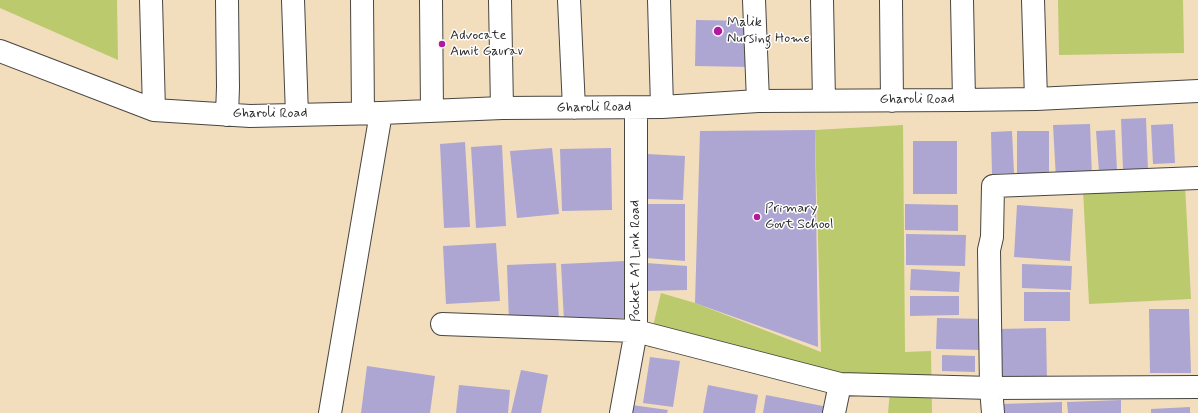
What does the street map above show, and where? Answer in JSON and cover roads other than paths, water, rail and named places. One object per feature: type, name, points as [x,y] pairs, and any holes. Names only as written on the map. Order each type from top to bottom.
[{"type":"street","points":[[152,0],[154,110]]},
{"type":"street","points":[[227,0],[227,115]]},
{"type":"street","points":[[293,0],[297,115]]},
{"type":"street","points":[[330,413],[372,113],[362,0]]},
{"type":"street","points":[[431,0],[432,110]]},
{"type":"street","points":[[500,0],[502,108]]},
{"type":"street","points":[[569,0],[574,108]]},
{"type":"street","points":[[659,0],[662,107]]},
{"type":"street","points":[[754,0],[758,101]]},
{"type":"street","points":[[822,0],[824,100]]},
{"type":"street","points":[[891,0],[892,101]]},
{"type":"street","points":[[962,0],[964,100]]},
{"type":"street","points":[[1033,0],[1036,99]]},
{"type":"street","name":"Gharoli Road","points":[[0,51],[154,110],[250,116],[502,108],[636,108],[758,101],[1036,99],[1198,91]]},
{"type":"street","name":"Pocket A1 Link Road","points":[[621,413],[636,331],[636,108]]},
{"type":"street","points":[[993,413],[991,388],[989,250],[992,237],[993,186],[1198,178]]},
{"type":"street","points":[[442,324],[636,331],[840,384],[991,388],[1198,387]]},
{"type":"street","points":[[834,413],[840,384]]},
{"type":"place","name":"Malik Nursing Home","points":[[718,31]]},
{"type":"place","name":"Advocate Amit Gaurav","points":[[442,44]]},
{"type":"place","name":"Primary Govt School","points":[[757,217]]}]
